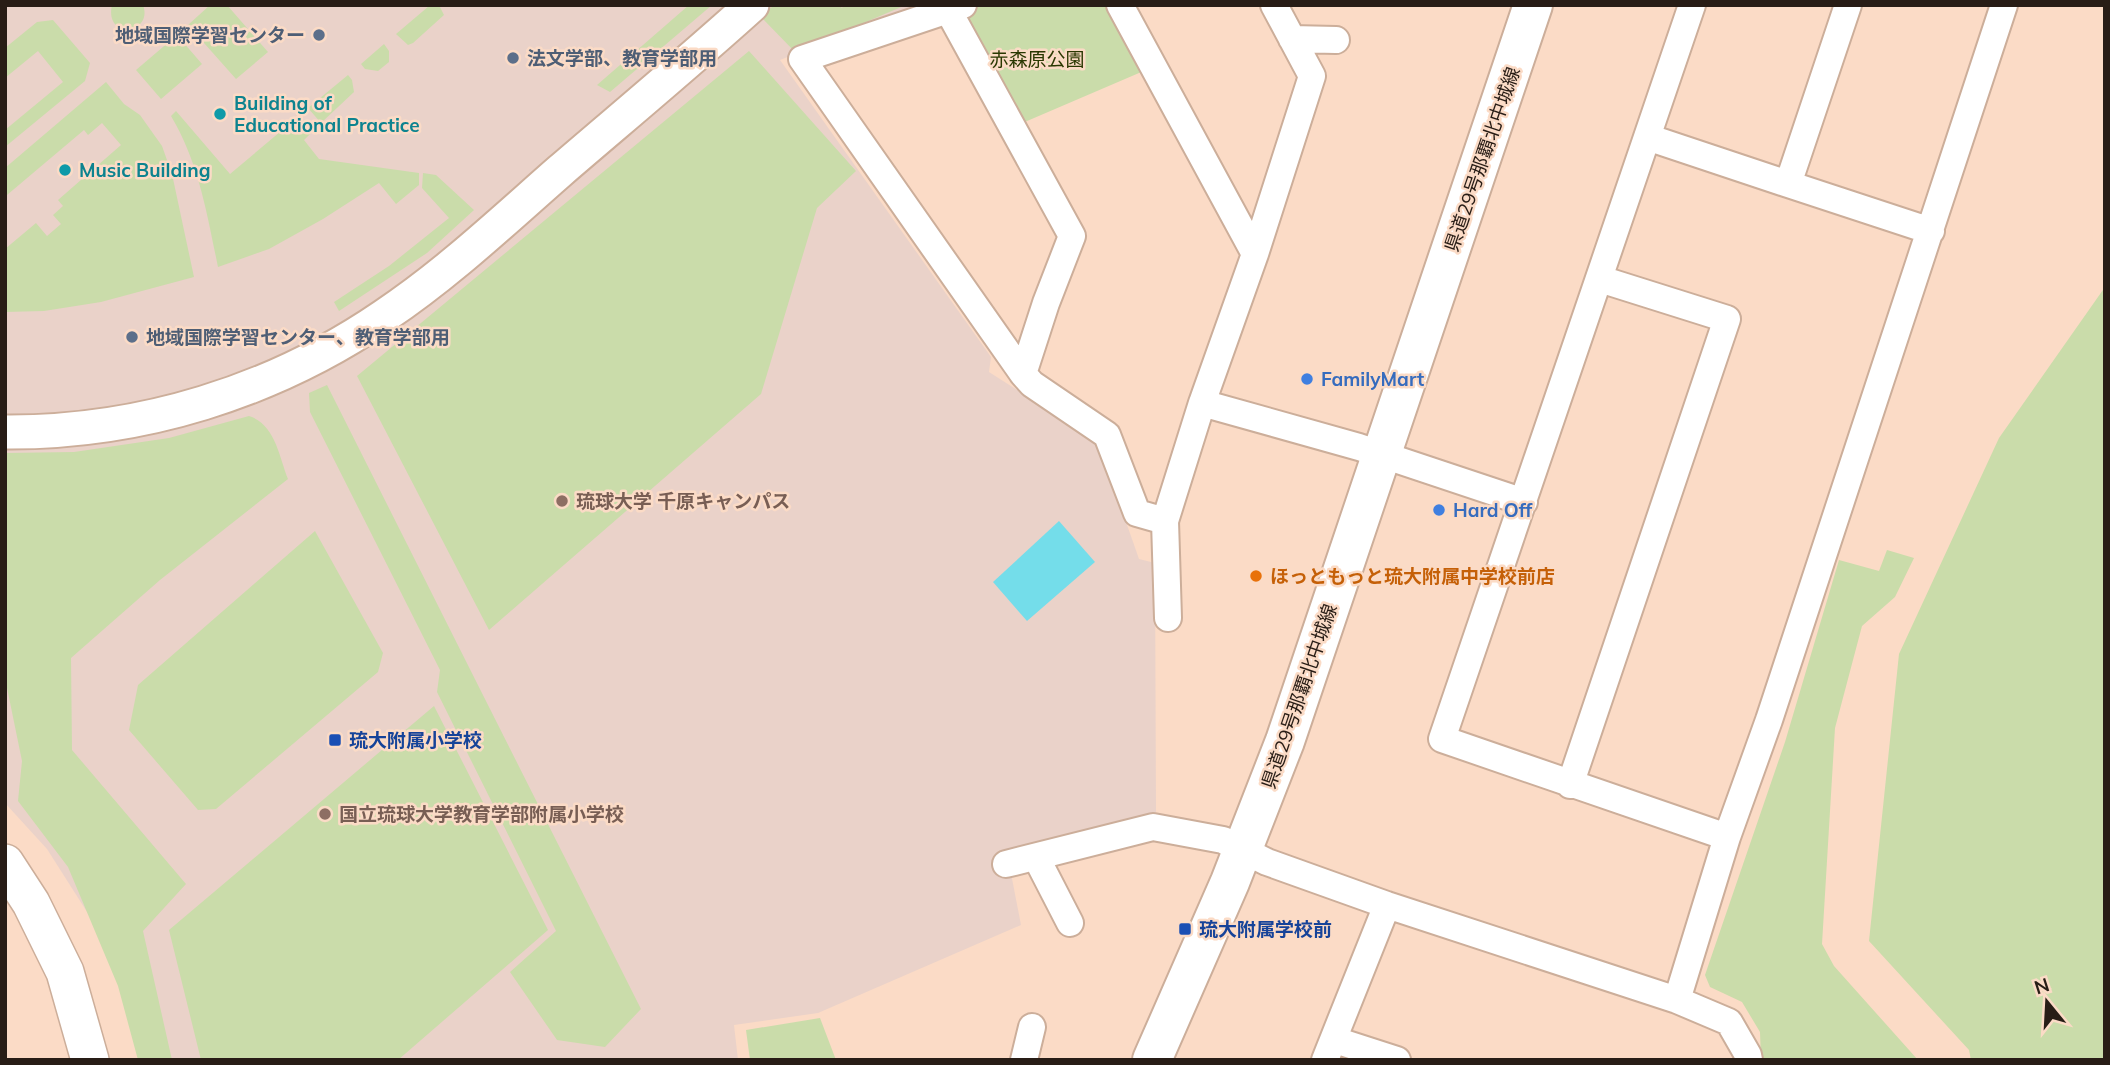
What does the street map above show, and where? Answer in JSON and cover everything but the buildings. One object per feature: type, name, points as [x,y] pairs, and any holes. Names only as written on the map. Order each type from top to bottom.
[{"type":"main road","name":"県道29号那覇北中城線","points":[[1152,1060],[1243,851],[1285,741],[1533,5]]},
{"type":"main road","points":[[5,863],[31,903],[65,972],[90,1060]]},
{"type":"street","points":[[5,432],[72,430],[159,416],[213,400],[276,376],[346,341],[396,308],[452,265],[752,5]]},
{"type":"street","points":[[1120,5],[1255,254]]},
{"type":"street","points":[[1168,618],[1165,521],[1312,76],[1274,5]]},
{"type":"street","points":[[1692,5],[1443,739],[1727,837]]},
{"type":"street","points":[[1788,184],[1848,5]]},
{"type":"street","points":[[1677,1000],[1727,837],[1769,720],[2004,5]]},
{"type":"street","points":[[1023,374],[1072,236],[955,8],[802,59],[1023,374],[1032,384],[1107,435],[1137,513],[1165,521]]},
{"type":"street","points":[[1293,39],[1336,40]]},
{"type":"street","points":[[1647,137],[1931,231]]},
{"type":"street","points":[[1570,785],[1727,320],[1600,279]]},
{"type":"street","points":[[1202,403],[1382,455],[1524,502]]},
{"type":"street","points":[[1006,864],[1153,827],[1223,840],[1243,851],[1387,905],[1677,1000],[1729,1022],[1749,1060]]},
{"type":"street","points":[[1036,857],[1070,923]]},
{"type":"street","points":[[1387,905],[1330,1050],[1397,1060]]},
{"type":"street","points":[[1024,1060],[1032,1027]]},
{"type":"shaded area","name":"琉球大学 千原キャンパス","points":[[5,5],[919,5],[780,60],[991,357],[989,372],[1098,442],[1139,559],[1155,563],[1156,812],[1007,853],[1021,925],[818,1013],[734,1025],[738,1060],[145,1060],[117,959],[47,849],[5,803]]},
{"type":"green space","points":[[112,5],[143,5],[143,19],[133,29],[122,29],[115,24],[111,16]]},
{"type":"green space","points":[[210,5],[227,5],[268,52],[236,79],[188,25]]},
{"type":"green space","points":[[439,5],[444,15],[413,43],[408,45],[396,34],[429,6]]},
{"type":"green space","points":[[689,5],[712,5],[610,92],[597,85]]},
{"type":"green space","points":[[774,5],[839,5],[842,8],[844,5],[906,5],[795,52],[761,17]]},
{"type":"green space","name":"赤森原公園","points":[[963,5],[1120,5],[1153,67],[1013,127],[948,10]]},
{"type":"green space","points":[[53,20],[90,63],[85,81],[5,147],[5,130],[63,82],[38,51],[5,78],[5,48],[37,22]]},
{"type":"green space","points":[[177,35],[202,64],[161,99],[136,70]]},
{"type":"green space","points":[[384,44],[389,51],[389,62],[378,71],[365,69],[361,64]]},
{"type":"green space","points":[[749,51],[856,171],[817,208],[761,394],[489,630],[357,376]]},
{"type":"green space","points":[[348,75],[352,80],[354,92],[321,123],[308,108]]},
{"type":"green space","points":[[106,82],[124,104],[140,115],[162,146],[172,174],[194,277],[101,302],[44,311],[5,312],[5,249],[36,223],[47,236],[61,224],[53,215],[63,206],[58,200],[121,145],[102,123],[88,135],[84,130],[7,195],[5,168]]},
{"type":"green space","points":[[176,111],[230,174],[299,116],[313,131],[304,140],[319,159],[419,173],[419,185],[396,204],[379,183],[269,249],[218,267],[195,170],[171,116]]},
{"type":"green space","points":[[423,173],[436,175],[474,210],[427,253],[339,311],[334,302],[389,266],[449,218],[422,188]]},
{"type":"green space","points":[[2105,287],[2105,1060],[1971,1060],[1969,1050],[1869,941],[1899,654],[1999,438]]},
{"type":"green space","points":[[327,385],[641,1009],[605,1047],[557,1040],[510,972],[556,931],[437,692],[440,670],[310,412],[309,393]]},
{"type":"green space","points":[[249,416],[258,420],[270,433],[288,479],[160,580],[71,658],[72,750],[186,884],[143,931],[172,1060],[138,1060],[118,986],[68,867],[18,801],[22,761],[5,678],[5,453],[74,452],[169,438]]},
{"type":"green space","points":[[315,531],[383,653],[378,672],[216,809],[198,810],[129,730],[138,685]]},
{"type":"green space","points":[[1887,550],[1914,558],[1895,597],[1862,626],[1835,728],[1822,944],[1834,966],[1918,1060],[1761,1060],[1760,1032],[1742,1002],[1710,987],[1705,975],[1785,742],[1839,560],[1879,571]]},
{"type":"green space","points":[[434,706],[548,930],[398,1060],[201,1060],[169,930]]},
{"type":"green space","points":[[820,1018],[836,1060],[750,1060],[746,1030]]},
{"type":"water","points":[[1059,521],[1095,562],[1027,621],[993,582]]},
{"type":"place","name":"地域国際学習センター","points":[[319,35]]},
{"type":"place","name":"法文学部、教育学部用","points":[[513,58]]},
{"type":"place","name":"Building of Educational Practice","points":[[220,114]]},
{"type":"place","name":"Music Building","points":[[65,170]]},
{"type":"place","name":"地域国際学習センター、教育学部用","points":[[132,337]]},
{"type":"place","name":"FamilyMart","points":[[1307,379]]},
{"type":"place","name":"琉球大学 千原キャンパス","points":[[562,501]]},
{"type":"place","name":"Hard Off","points":[[1439,510]]},
{"type":"place","name":"ほっともっと琉大附属中学校前店","points":[[1256,576]]},
{"type":"place","name":"琉大附属小学校","points":[[335,740]]},
{"type":"place","name":"国立琉球大学教育学部附属小学校","points":[[325,814]]},
{"type":"place","name":"琉大附属学校前","points":[[1185,929]]}]
